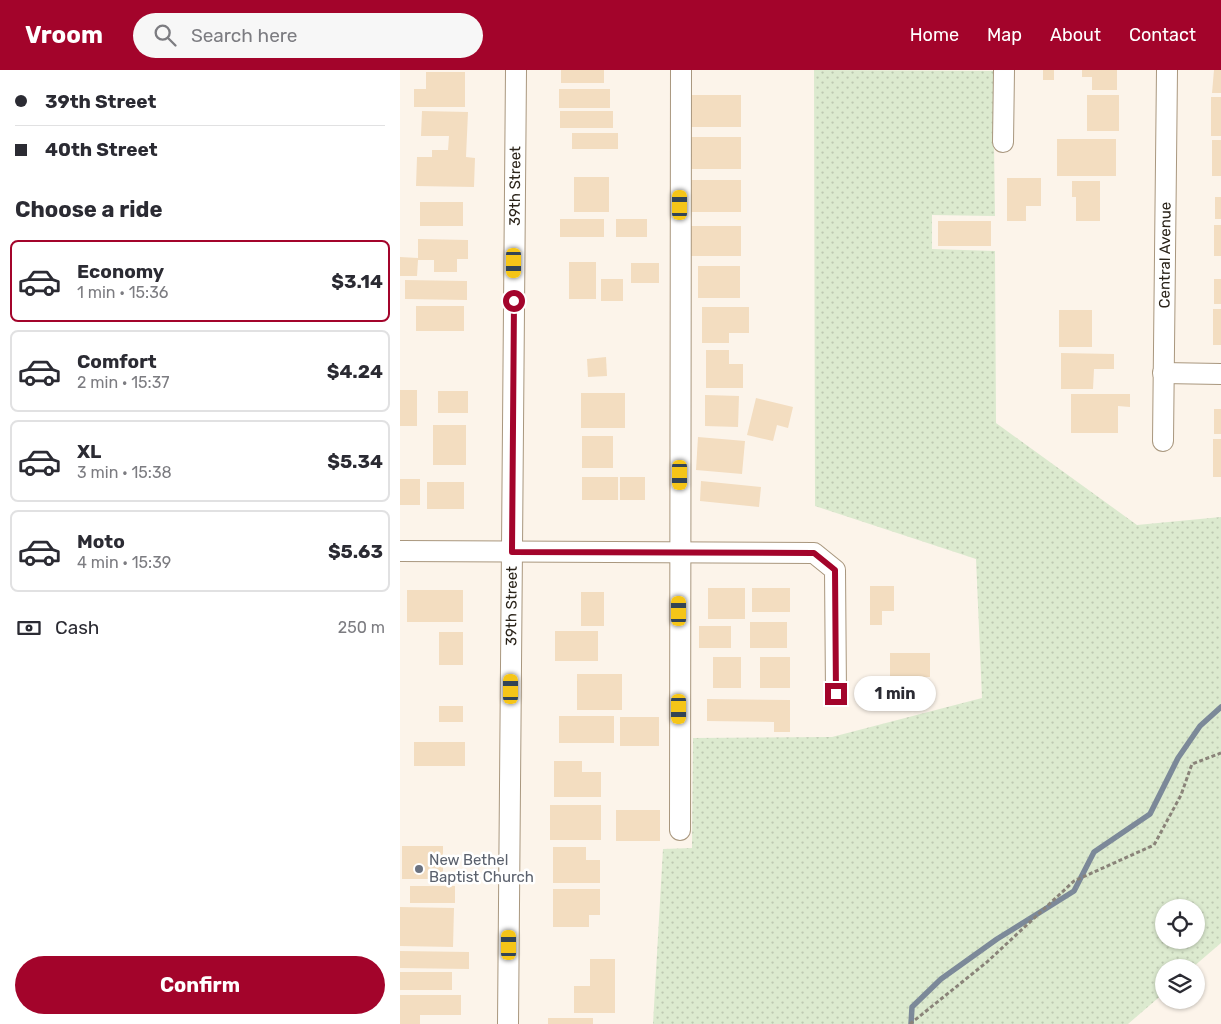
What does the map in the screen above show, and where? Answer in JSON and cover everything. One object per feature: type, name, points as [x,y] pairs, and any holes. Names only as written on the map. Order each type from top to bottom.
[{"type":"street","name":"39th Street","points":[[508,1024],[516,70]]},
{"type":"street","points":[[680,830],[681,70]]},
{"type":"street","points":[[1003,142],[1004,70]]},
{"type":"street","name":"Central Avenue","points":[[1163,441],[1167,70]]},
{"type":"street","points":[[1163,373],[1221,374]]},
{"type":"street","points":[[400,551],[814,553],[835,570],[836,694]]},
{"type":"path","points":[[910,1024],[987,962],[1074,881],[1154,845],[1180,795],[1192,764],[1221,753]]},
{"type":"green space","points":[[814,70],[993,71],[995,216],[932,215],[932,249],[995,251],[996,423],[1137,525],[1221,517],[1221,943],[1202,959],[1155,959],[1155,1001],[1128,1024],[653,1024],[663,849],[692,848],[693,738],[832,737],[982,698],[976,559],[815,506]]},
{"type":"building","points":[[561,70],[604,70],[604,83],[561,83]]},
{"type":"building","points":[[1043,70],[1054,70],[1054,80],[1043,80]]},
{"type":"building","points":[[1082,70],[1117,70],[1117,90],[1092,90],[1092,77],[1082,77]]},
{"type":"building","points":[[1214,70],[1221,70],[1221,93],[1212,93]]},
{"type":"building","points":[[426,72],[465,72],[465,107],[414,107],[414,89],[426,89]]},
{"type":"building","points":[[559,89],[610,89],[610,108],[559,108]]},
{"type":"building","points":[[691,95],[741,95],[741,127],[691,127]]},
{"type":"building","points":[[1087,95],[1119,95],[1119,131],[1087,131]]},
{"type":"building","points":[[1211,97],[1221,97],[1221,136],[1211,136]]},
{"type":"building","points":[[422,111],[468,112],[466,157],[475,158],[474,187],[416,186],[417,157],[432,157],[432,150],[448,150],[449,136],[421,136]]},
{"type":"building","points":[[560,111],[613,111],[613,128],[560,128]]},
{"type":"building","points":[[572,133],[618,133],[618,149],[572,149]]},
{"type":"building","points":[[688,137],[741,137],[741,169],[688,169]]},
{"type":"building","points":[[1057,139],[1116,139],[1116,176],[1057,176]]},
{"type":"building","points":[[1212,140],[1221,140],[1221,176],[1212,176]]},
{"type":"building","points":[[574,177],[609,177],[609,212],[574,212]]},
{"type":"building","points":[[1007,178],[1041,178],[1041,206],[1026,206],[1026,221],[1007,221]]},
{"type":"building","points":[[689,180],[741,180],[741,212],[689,212]]},
{"type":"building","points":[[1072,181],[1100,181],[1100,221],[1076,221],[1076,197],[1072,197]]},
{"type":"building","points":[[1215,197],[1221,197],[1221,219],[1215,219]]},
{"type":"building","points":[[420,202],[463,202],[463,226],[420,226]]},
{"type":"building","points":[[560,219],[604,219],[604,237],[560,237]]},
{"type":"building","points":[[616,219],[647,219],[647,237],[616,237]]},
{"type":"building","points":[[938,221],[991,221],[991,246],[938,246]]},
{"type":"building","points":[[1214,225],[1221,225],[1221,256],[1214,256]]},
{"type":"building","points":[[689,226],[741,226],[741,256],[689,256]]},
{"type":"building","points":[[418,239],[468,240],[468,259],[457,259],[457,272],[434,272],[434,260],[418,260],[417,276],[400,276],[400,257],[418,258]]},
{"type":"building","points":[[569,262],[596,262],[596,299],[569,299]]},
{"type":"building","points":[[631,263],[659,263],[659,283],[631,283]]},
{"type":"building","points":[[698,266],[740,266],[740,298],[698,298]]},
{"type":"building","points":[[601,279],[623,279],[623,301],[601,301]]},
{"type":"building","points":[[1214,279],[1221,279],[1221,304],[1214,304]]},
{"type":"building","points":[[405,280],[467,281],[467,300],[405,299]]},
{"type":"building","points":[[416,306],[464,306],[464,331],[416,331]]},
{"type":"building","points":[[702,307],[749,307],[749,333],[729,333],[729,343],[702,343]]},
{"type":"building","points":[[1213,309],[1221,309],[1221,345],[1213,345]]},
{"type":"building","points":[[1059,310],[1092,310],[1092,347],[1059,347]]},
{"type":"building","points":[[706,350],[729,350],[729,364],[743,364],[743,388],[706,388]]},
{"type":"building","points":[[1061,353],[1114,354],[1114,369],[1094,369],[1093,389],[1061,389]]},
{"type":"building","points":[[606,357],[607,376],[588,377],[587,359]]},
{"type":"building","points":[[400,390],[417,390],[417,426],[400,426]]},
{"type":"building","points":[[438,391],[468,391],[468,413],[438,413]]},
{"type":"building","points":[[581,393],[625,393],[625,428],[581,428]]},
{"type":"building","points":[[1071,394],[1130,394],[1130,407],[1118,406],[1118,433],[1071,433]]},
{"type":"building","points":[[705,395],[739,396],[738,427],[705,426]]},
{"type":"building","points":[[756,398],[793,407],[788,428],[777,425],[773,441],[747,435]]},
{"type":"building","points":[[1214,409],[1221,409],[1221,434],[1214,434]]},
{"type":"building","points":[[433,425],[466,425],[466,465],[433,465]]},
{"type":"building","points":[[582,436],[613,436],[613,468],[582,468]]},
{"type":"building","points":[[698,437],[745,441],[742,474],[696,470]]},
{"type":"building","points":[[1213,439],[1221,439],[1221,477],[1213,477]]},
{"type":"building","points":[[582,477],[618,477],[618,500],[582,500]]},
{"type":"building","points":[[620,477],[645,477],[645,500],[620,500]]},
{"type":"building","points":[[400,479],[420,479],[420,505],[400,505]]},
{"type":"building","points":[[701,481],[761,487],[759,507],[700,501]]},
{"type":"building","points":[[427,482],[464,482],[464,509],[427,509]]},
{"type":"building","points":[[870,586],[894,586],[894,611],[882,611],[882,625],[870,625]]},
{"type":"building","points":[[708,588],[745,588],[745,619],[708,619]]},
{"type":"building","points":[[752,588],[790,588],[790,612],[752,612]]},
{"type":"building","points":[[407,590],[463,590],[463,622],[407,622]]},
{"type":"building","points":[[581,592],[604,592],[604,626],[581,626]]},
{"type":"building","points":[[750,622],[787,622],[787,648],[750,648]]},
{"type":"building","points":[[699,626],[731,626],[731,648],[699,648]]},
{"type":"building","points":[[555,631],[598,631],[598,661],[555,661]]},
{"type":"building","points":[[439,632],[463,632],[463,665],[439,665]]},
{"type":"building","points":[[890,653],[930,653],[930,677],[890,677]]},
{"type":"building","points":[[713,657],[741,657],[741,688],[713,688]]},
{"type":"building","points":[[760,657],[790,657],[790,688],[760,688]]},
{"type":"building","points":[[577,674],[622,674],[622,710],[577,710]]},
{"type":"building","points":[[707,699],[790,700],[790,732],[774,732],[774,722],[707,721]]},
{"type":"building","points":[[439,706],[463,706],[463,722],[439,722]]},
{"type":"building","points":[[559,716],[614,716],[614,743],[559,743]]},
{"type":"building","points":[[620,717],[659,717],[659,746],[620,746]]},
{"type":"building","points":[[414,742],[465,742],[465,766],[414,766]]},
{"type":"building","points":[[554,761],[582,761],[582,772],[601,772],[601,797],[554,797]]},
{"type":"building","points":[[550,805],[601,805],[601,840],[550,840]]},
{"type":"building","points":[[616,810],[660,810],[660,841],[616,841]]},
{"type":"building","points":[[402,846],[443,846],[443,879],[402,879]]},
{"type":"building","points":[[553,847],[586,847],[586,860],[600,860],[600,883],[553,883]]},
{"type":"building","points":[[410,886],[455,886],[455,903],[410,903]]},
{"type":"building","points":[[553,889],[600,889],[600,915],[589,915],[589,927],[553,927]]},
{"type":"building","points":[[400,907],[454,908],[453,947],[400,946]]},
{"type":"building","points":[[400,951],[469,952],[469,969],[400,968]]},
{"type":"building","points":[[590,959],[615,959],[615,1013],[574,1013],[574,986],[590,986]]},
{"type":"building","points":[[400,972],[452,972],[452,990],[400,990]]},
{"type":"building","points":[[400,995],[461,995],[461,1015],[420,1015],[420,1024],[400,1024]]},
{"type":"building","points":[[548,1018],[593,1018],[593,1024],[548,1024]]},
{"type":"waterway","points":[[911,1024],[912,1007],[941,979],[997,939],[1074,891],[1094,852],[1150,814],[1178,758],[1200,726],[1221,707]]},
{"type":"place","name":"New Bethel Baptist Church","points":[[419,869]]},
{"type":"route","points":[[514,301],[512,552],[814,553],[835,570],[836,694]]}]
